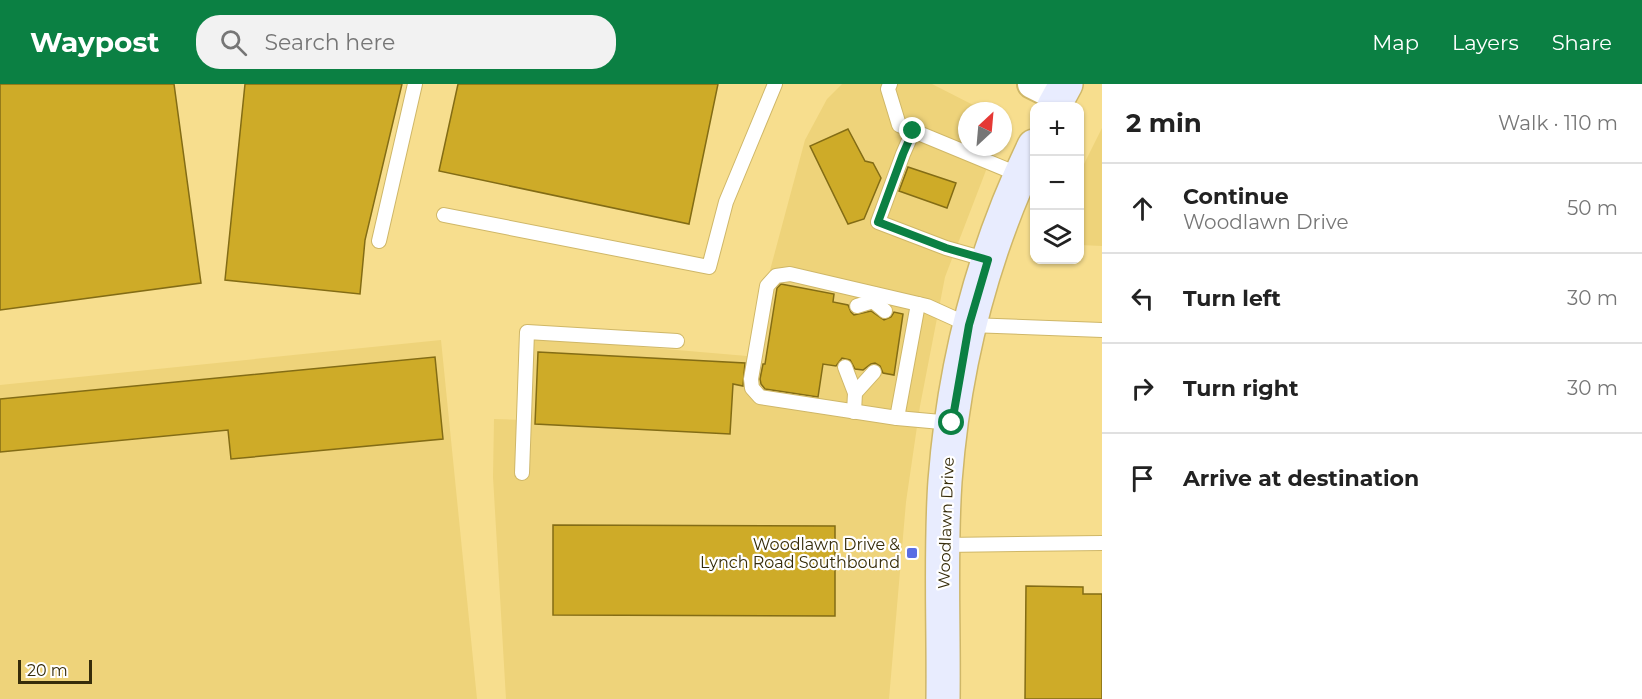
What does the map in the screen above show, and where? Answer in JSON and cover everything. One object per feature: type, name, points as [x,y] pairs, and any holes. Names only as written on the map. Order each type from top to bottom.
[{"type":"main road","name":"Woodlawn Drive","points":[[944,699],[945,483],[952,423],[969,325],[988,260],[1020,175],[1030,156]]},
{"type":"lane","points":[[379,241],[415,84]]},
{"type":"lane","points":[[444,215],[709,267],[726,202],[775,84]]},
{"type":"lane","points":[[890,84],[888,89],[899,125],[1020,175]]},
{"type":"lane","points":[[913,131],[878,222],[946,248],[988,260]]},
{"type":"lane","points":[[952,423],[897,418],[760,397],[752,388],[751,379],[766,286],[776,276],[790,274],[874,297],[927,306],[969,325],[1102,330]]},
{"type":"lane","points":[[857,306],[874,297]]},
{"type":"lane","points":[[874,297],[885,311]]},
{"type":"lane","points":[[897,418],[918,304]]},
{"type":"lane","points":[[522,473],[527,332],[677,341]]},
{"type":"lane","points":[[845,367],[855,393],[854,412]]},
{"type":"lane","points":[[855,393],[873,372]]},
{"type":"lane","points":[[944,545],[1102,543]]},
{"type":"shaded area","points":[[842,84],[932,84],[967,102],[958,102],[958,156],[992,156],[945,277],[920,406],[906,502],[889,699],[506,699],[493,477],[494,419],[525,420],[525,337],[747,356],[805,140],[827,99]]},
{"type":"shaded area","points":[[1102,128],[1102,246],[1084,245],[1084,164]]},
{"type":"shaded area","points":[[441,340],[477,699],[0,699],[0,385]]},
{"type":"building","points":[[0,84],[174,84],[201,283],[0,310]]},
{"type":"building","points":[[245,84],[402,84],[365,240],[360,294],[225,280]]},
{"type":"building","points":[[458,84],[718,84],[689,224],[439,171]]},
{"type":"building","points":[[848,129],[865,161],[873,163],[881,178],[864,219],[848,224],[810,146]]},
{"type":"building","points":[[908,167],[956,183],[947,208],[899,191]]},
{"type":"building","points":[[781,284],[834,294],[833,302],[848,305],[854,315],[871,311],[884,320],[891,317],[894,312],[903,314],[894,375],[883,373],[880,366],[875,363],[863,370],[855,369],[850,360],[842,358],[836,366],[823,364],[818,397],[765,389],[760,379],[763,364],[765,364],[777,288]]},
{"type":"building","points":[[538,352],[745,363],[743,386],[733,384],[730,434],[535,424]]},
{"type":"building","points":[[435,357],[443,439],[231,459],[228,430],[0,452],[0,399]]},
{"type":"building","points":[[553,525],[835,526],[835,616],[553,615]]},
{"type":"building","points":[[1026,586],[1083,587],[1083,594],[1102,594],[1102,699],[1025,699]]},
{"type":"place","name":"Woodlawn Drive & Lynch Road Southbound","points":[[912,553]]},
{"type":"route","points":[[913,131],[878,222],[946,248],[988,260],[969,325],[952,423]]}]
